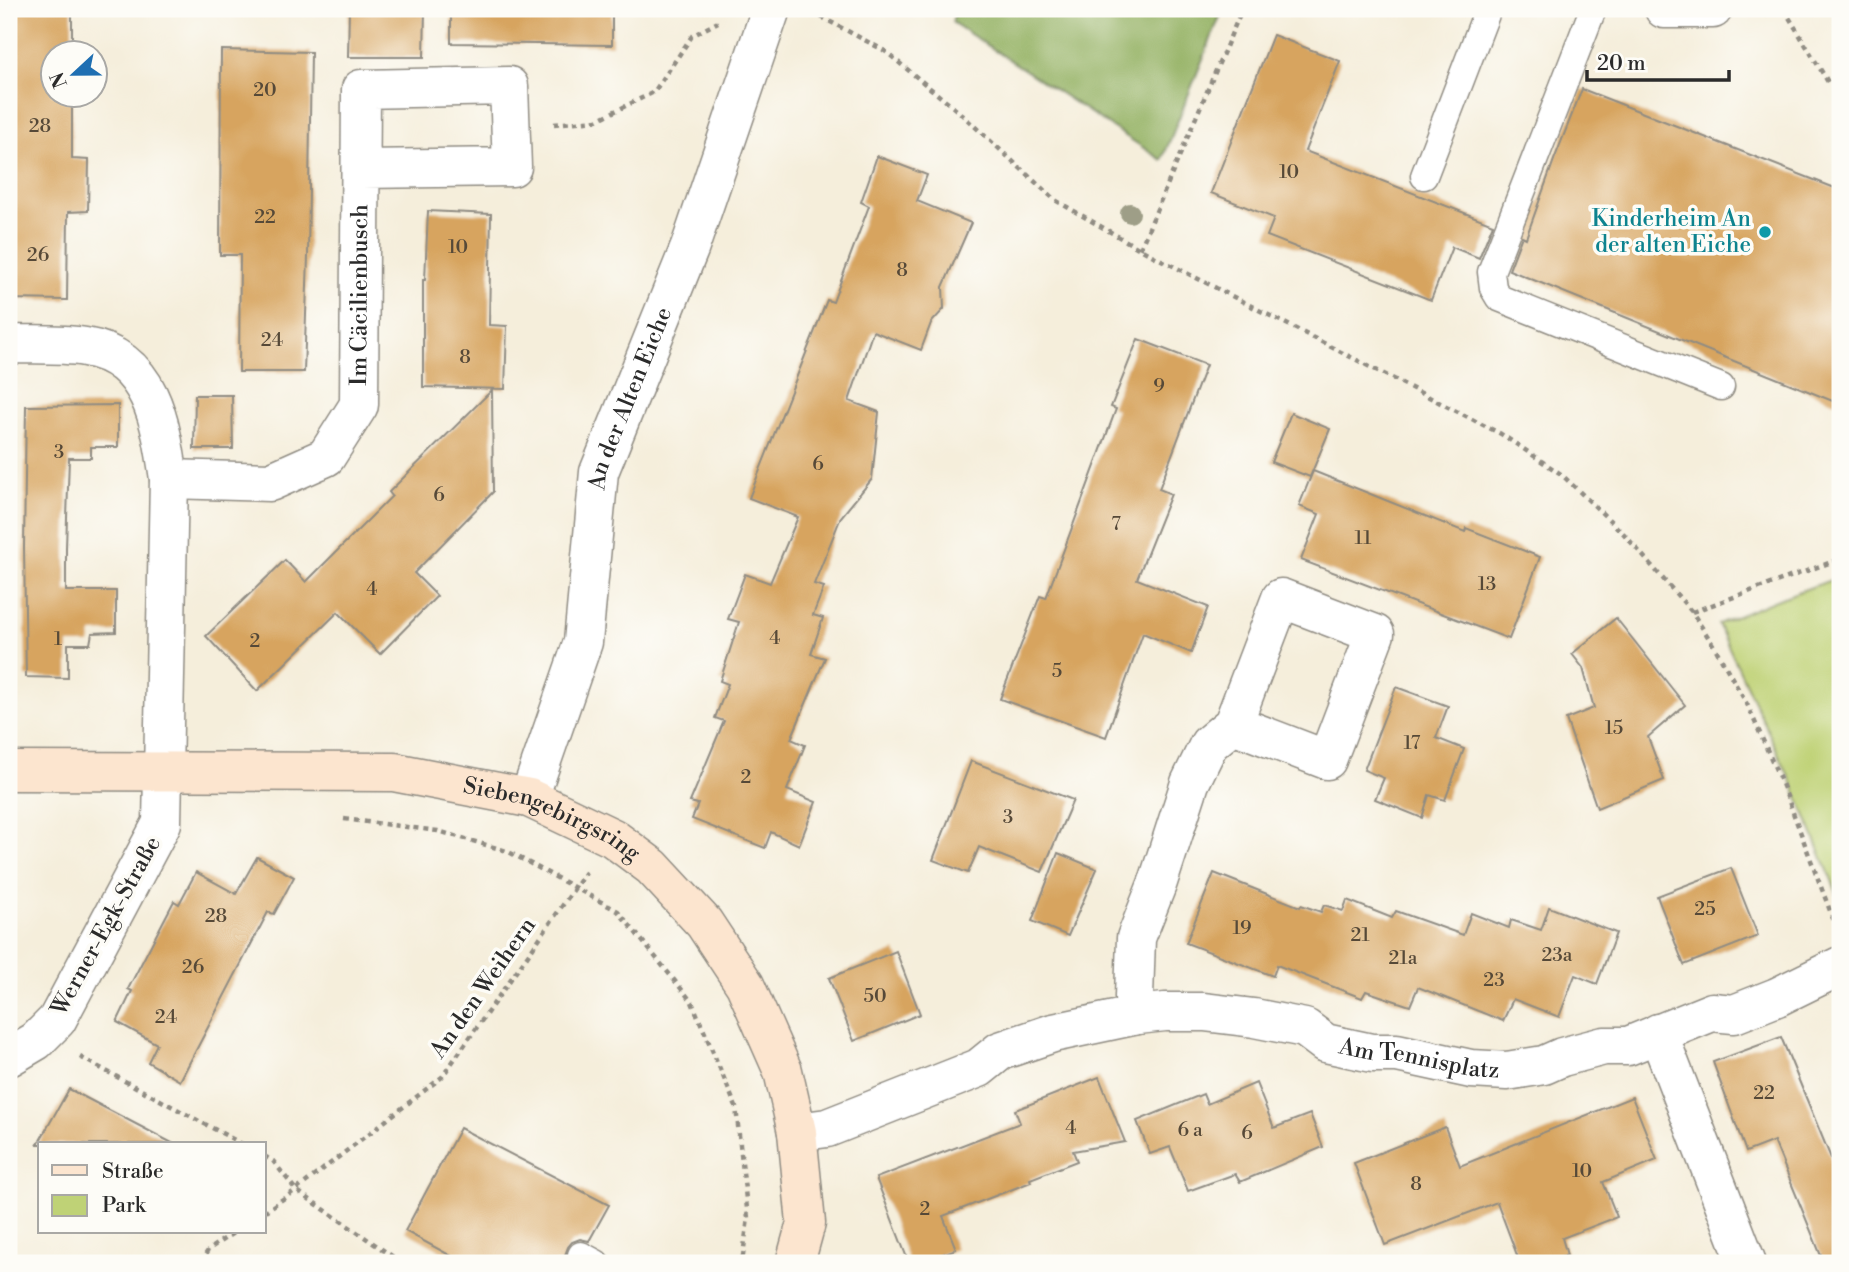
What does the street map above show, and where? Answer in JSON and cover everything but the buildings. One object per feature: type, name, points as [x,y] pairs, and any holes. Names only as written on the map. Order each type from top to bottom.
[{"type":"street","name":"An der Alten Eiche","points":[[529,798],[583,642],[599,472],[690,247],[771,9]]},
{"type":"street","points":[[1664,9],[1713,9]]},
{"type":"street","name":"Im Cäcilienbusch","points":[[169,479],[270,482],[326,457],[359,405],[360,89],[509,86],[512,167],[361,169]]},
{"type":"street","points":[[9,344],[86,347],[119,359],[147,389],[162,427],[169,479],[164,773]]},
{"type":"street","points":[[1138,1015],[1134,997],[1136,937],[1158,882],[1190,783],[1209,744],[1233,724]]},
{"type":"street","name":"Siebengebirgsring","points":[[9,771],[394,772],[529,798],[613,838],[652,867],[704,923],[746,985],[783,1071],[797,1132],[806,1223],[795,1263]]},
{"type":"street","name":"Werner-Egk-Straße","points":[[22,1049],[57,1020],[162,823],[164,773]]},
{"type":"street","name":"Am Tennisplatz","points":[[797,1132],[827,1128],[979,1068],[1000,1051],[1042,1037],[1138,1015],[1204,1012],[1254,1017],[1305,1028],[1325,1043],[1372,1053],[1396,1053],[1471,1069],[1507,1071],[1544,1065],[1562,1056],[1604,1046],[1628,1046],[1712,1012],[1734,1014],[1840,967]]},
{"type":"street","points":[[1658,1032],[1747,1263]]},
{"type":"lane","points":[[1424,176],[1488,9]]},
{"type":"lane","points":[[1593,9],[1491,271],[1493,288],[1500,298],[1721,387]]},
{"type":"path","points":[[805,9],[885,51],[959,112],[1055,200],[1140,249],[1501,434],[1560,474],[1625,534],[1692,612],[1714,646],[1748,706],[1783,786],[1835,926]]},
{"type":"path","points":[[1140,249],[1242,9]]},
{"type":"path","points":[[1784,9],[1828,82],[1840,88]]},
{"type":"path","points":[[511,128],[597,120],[654,92],[692,36],[716,25],[723,17]]},
{"type":"path","points":[[1692,612],[1840,559]]},
{"type":"path","points":[[336,818],[438,831],[507,851],[618,911],[692,1002],[736,1108],[748,1219],[741,1263]]},
{"type":"path","name":"An den Weihern","points":[[266,1211],[442,1077],[574,886],[613,838]]},
{"type":"path","points":[[22,1049],[75,1054],[238,1142]]},
{"type":"path","points":[[266,1157],[273,1161],[296,1190],[402,1263]]},
{"type":"path","points":[[200,1263],[209,1249],[231,1234]]},
{"type":"green space","points":[[956,9],[1223,9],[1162,160],[952,22]]},
{"type":"green space","points":[[1840,577],[1840,900],[1793,785],[1718,624]]},
{"type":"place","name":"Kinderheim An der alten Eiche","points":[[1765,232]]}]
